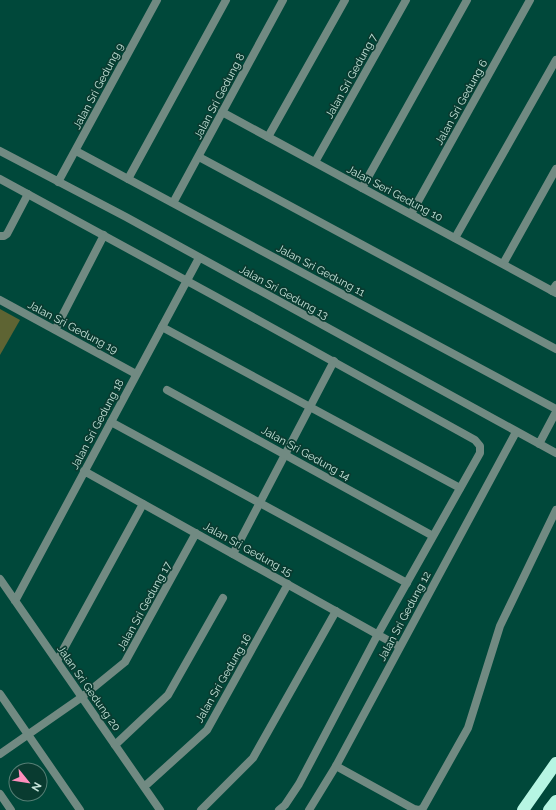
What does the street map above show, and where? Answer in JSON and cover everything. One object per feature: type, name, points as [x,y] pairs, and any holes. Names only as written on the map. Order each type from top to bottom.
[{"type":"highway","points":[[523,810],[556,763]]},
{"type":"highway","points":[[550,810],[556,801]]},
{"type":"street","name":"Jalan Sri Gedung 9","points":[[58,182],[157,0]]},
{"type":"street","points":[[128,179],[226,0]]},
{"type":"street","name":"Jalan Sri Gedung 8","points":[[173,203],[283,0]]},
{"type":"street","points":[[268,137],[345,0]]},
{"type":"street","name":"Jalan Sri Gedung 7","points":[[315,162],[406,0]]},
{"type":"street","points":[[362,188],[467,0]]},
{"type":"street","name":"Jalan Sri Gedung 6","points":[[411,214],[530,0]]},
{"type":"street","points":[[455,238],[556,60]]},
{"type":"street","name":"Jalan Seri Gedung 10","points":[[222,112],[503,264],[555,289]]},
{"type":"street","name":"Jalan Sri Gedung 11","points":[[76,151],[556,411]]},
{"type":"street","name":"Jalan Sri Gedung 13","points":[[0,152],[199,258],[556,453]]},
{"type":"street","points":[[199,156],[556,349]]},
{"type":"street","points":[[503,264],[556,169]]},
{"type":"street","points":[[0,179],[334,361],[233,554]]},
{"type":"street","points":[[0,236],[4,236],[6,234],[28,194]]},
{"type":"street","points":[[55,330],[104,235]]},
{"type":"street","name":"Jalan Sri Gedung 18","points":[[15,601],[199,258]]},
{"type":"street","name":"Jalan Sri Gedung 19","points":[[0,300],[136,374]]},
{"type":"street","points":[[162,327],[460,488]]},
{"type":"street","name":"Jalan Sri Gedung 12","points":[[279,810],[285,805],[299,784],[378,634],[480,454],[480,446],[475,440],[334,361]]},
{"type":"street","name":"Jalan Sri Gedung 14","points":[[168,390],[433,536]]},
{"type":"street","points":[[539,444],[556,411]]},
{"type":"street","points":[[111,422],[407,583]]},
{"type":"street","name":"Jalan Sri Gedung 12","points":[[309,810],[336,766],[516,432]]},
{"type":"street","name":"Jalan Sri Gedung 15","points":[[84,471],[400,647]]},
{"type":"street","points":[[57,661],[144,504]]},
{"type":"street","points":[[336,766],[414,810],[423,808],[468,728],[500,626],[556,510]]},
{"type":"street","name":"Jalan Sri Gedung 17","points":[[0,754],[82,697],[125,662],[196,534]]},
{"type":"street","name":"Jalan Sri Gedung 20","points":[[0,579],[160,810]]},
{"type":"street","name":"Jalan Sri Gedung 16","points":[[144,787],[207,730],[288,584]]},
{"type":"street","points":[[115,745],[168,695],[223,598]]},
{"type":"street","points":[[201,810],[253,758],[336,611]]},
{"type":"street","points":[[0,694],[80,810]]},
{"type":"street","points":[[0,794],[11,810]]},
{"type":"green space","points":[[0,309],[20,320],[0,355]]}]
